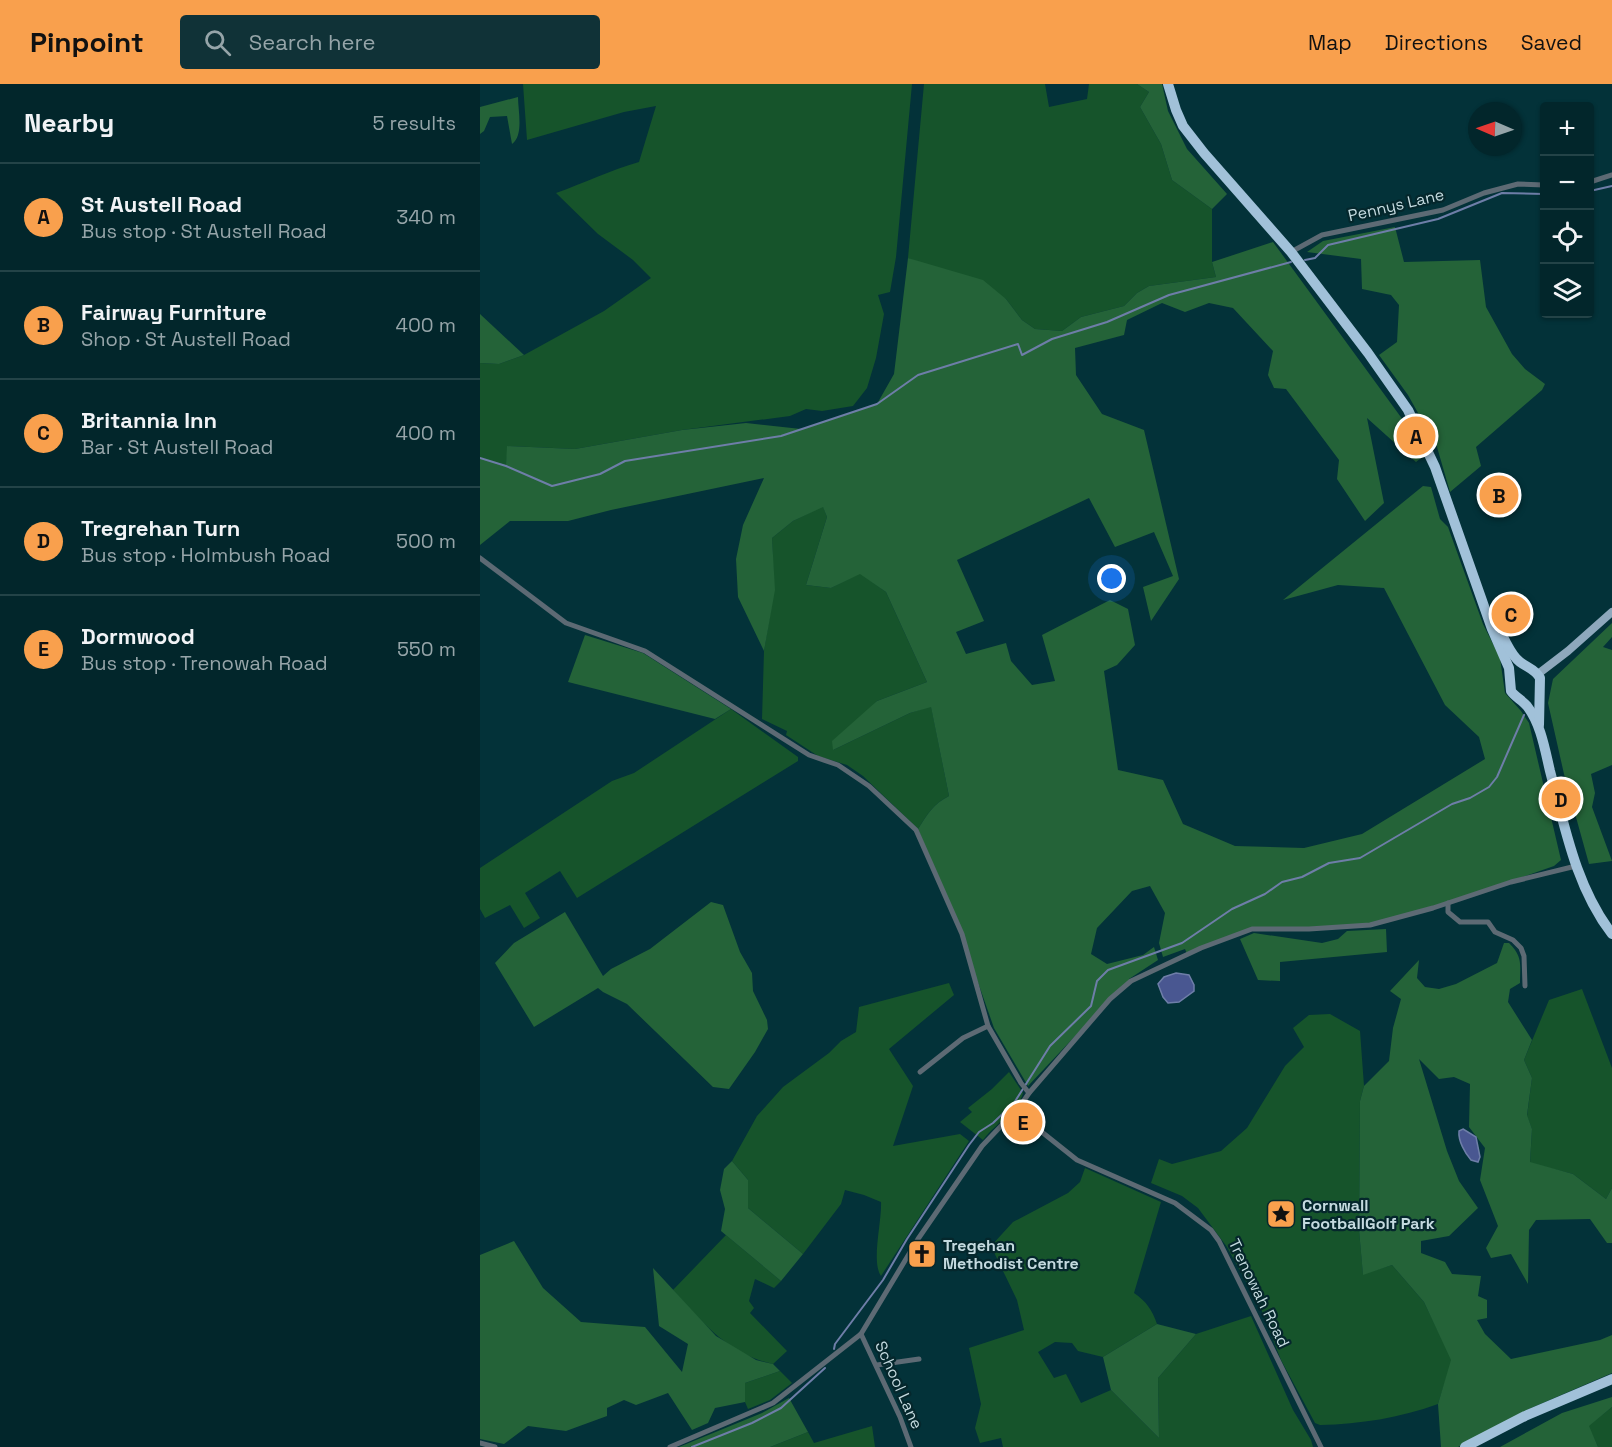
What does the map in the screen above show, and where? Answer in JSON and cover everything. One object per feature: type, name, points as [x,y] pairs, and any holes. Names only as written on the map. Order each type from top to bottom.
[{"type":"highway","points":[[1168,84],[1183,126],[1290,252],[1368,353],[1408,410],[1435,467],[1492,629],[1509,668],[1510,691],[1528,707],[1540,732],[1576,866],[1588,897],[1612,934]]},
{"type":"highway","points":[[1485,607],[1514,656],[1533,671],[1541,685],[1538,692],[1540,732]]},
{"type":"highway","points":[[1509,680],[1517,669],[1533,671]]},
{"type":"highway","points":[[1519,698],[1529,699],[1538,692]]},
{"type":"highway","points":[[1465,1447],[1525,1416],[1612,1379]]},
{"type":"main road","points":[[1533,671],[1568,651],[1612,612]]},
{"type":"street","points":[[1594,181],[1612,176]]},
{"type":"street","name":"Pennys Lane","points":[[1290,252],[1322,235],[1443,210],[1484,193],[1518,184],[1540,185]]},
{"type":"street","points":[[480,558],[566,623],[645,651],[809,755],[838,765],[869,786],[916,830],[962,934],[988,1026],[1025,1088]]},
{"type":"street","points":[[670,1447],[773,1403],[861,1334],[918,1239],[982,1146],[1021,1105],[1025,1088],[1110,999],[1131,981],[1187,954],[1252,929],[1309,929],[1370,925],[1511,882],[1576,866]]},
{"type":"street","points":[[1448,903],[1448,912],[1460,922],[1488,922],[1495,932],[1516,942],[1524,956],[1525,986]]},
{"type":"street","points":[[920,1072],[963,1038],[988,1026]]},
{"type":"street","name":"Trenowah Road","points":[[1021,1105],[1033,1125],[1077,1160],[1175,1203],[1211,1230],[1219,1241],[1321,1447]]},
{"type":"street","name":"School Lane","points":[[861,1334],[877,1365],[911,1447]]},
{"type":"street","points":[[877,1365],[919,1359]]},
{"type":"street","points":[[480,1443],[495,1447]]},
{"type":"green space","points":[[523,84],[912,84],[896,257],[890,292],[878,295],[884,314],[876,358],[867,388],[853,406],[822,411],[806,409],[790,416],[682,430],[575,449],[508,446],[506,466],[480,458],[480,363],[499,364],[524,355],[604,311],[651,278],[633,260],[598,234],[556,193],[639,162],[656,106],[624,112],[527,140]]},
{"type":"green space","points":[[924,84],[1045,84],[1049,107],[1087,99],[1089,84],[1137,84],[1149,92],[1140,107],[1161,144],[1172,180],[1212,209],[1212,262],[1216,277],[1149,286],[1137,293],[1124,306],[1081,317],[1062,331],[1035,329],[1022,320],[1006,299],[908,258]]},
{"type":"green space","points":[[1137,84],[1162,84],[1168,111],[1187,149],[1227,194],[1212,209],[1172,180],[1161,144],[1140,107],[1149,92]]},
{"type":"green space","points":[[518,97],[519,129],[516,140],[512,144],[507,116],[490,117],[484,131],[480,134],[480,107]]},
{"type":"green space","points":[[1395,227],[1404,262],[1480,260],[1486,307],[1512,354],[1525,369],[1545,384],[1542,390],[1476,447],[1481,466],[1450,492],[1437,447],[1408,395],[1379,355],[1397,342],[1399,305],[1391,295],[1362,289],[1361,259],[1307,252],[1323,241]]},
{"type":"green space","points":[[1273,242],[1403,420],[1421,458],[1416,462],[1367,418],[1384,503],[1365,521],[1337,479],[1339,460],[1286,389],[1274,388],[1268,375],[1273,351],[1233,308],[1209,303],[1185,312],[1162,303],[1127,320],[1124,335],[1075,348],[1076,375],[1102,414],[1144,430],[1179,579],[1151,621],[1143,587],[1173,576],[1154,532],[1115,547],[1089,498],[957,560],[984,621],[956,632],[966,654],[1006,643],[1011,661],[1032,685],[1055,681],[1042,635],[1110,600],[1128,609],[1135,645],[1117,665],[1104,671],[1118,770],[1163,780],[1183,824],[1235,846],[1304,848],[1362,834],[1485,759],[1479,737],[1445,705],[1384,588],[1338,585],[1283,600],[1423,486],[1431,487],[1440,519],[1448,527],[1483,624],[1500,658],[1505,693],[1529,723],[1561,860],[1554,866],[1433,908],[1370,925],[1252,929],[1187,954],[1185,949],[1163,957],[1159,943],[1165,913],[1150,886],[1132,891],[1097,928],[1091,954],[1107,964],[1143,955],[1154,947],[1158,960],[1129,979],[1131,981],[1110,999],[1028,1086],[994,1028],[961,934],[918,829],[935,806],[949,796],[931,707],[910,713],[833,750],[832,741],[877,701],[927,682],[886,592],[860,574],[831,588],[806,585],[827,517],[823,507],[793,521],[772,538],[775,590],[764,651],[738,597],[736,559],[743,525],[764,478],[568,521],[510,521],[480,545],[480,458],[506,465],[507,446],[575,449],[682,430],[746,423],[801,429],[877,404],[894,374],[908,258],[983,280],[1006,299],[1022,320],[1035,329],[1062,331],[1081,317],[1124,306],[1137,293],[1149,286],[1216,277],[1212,262]]},
{"type":"green space","points":[[480,314],[524,355],[499,364],[480,363]]},
{"type":"green space","points":[[823,506],[827,517],[806,585],[831,588],[860,573],[886,592],[927,682],[877,701],[833,750],[910,713],[931,706],[949,796],[935,806],[918,829],[863,776],[847,765],[818,756],[786,735],[787,731],[762,719],[764,651],[774,590],[772,538],[793,521]]},
{"type":"green space","points":[[1612,623],[1612,637],[1603,647],[1612,650],[1612,765],[1591,774],[1595,793],[1592,807],[1612,861],[1589,864],[1564,774],[1548,703],[1553,679]]},
{"type":"green space","points":[[585,635],[643,653],[731,709],[715,719],[568,682]]},
{"type":"green space","points":[[731,709],[798,757],[798,761],[577,898],[560,871],[525,893],[540,918],[524,928],[510,905],[485,918],[480,909],[480,868],[612,781],[634,773]]},
{"type":"green space","points":[[711,902],[723,905],[740,952],[752,973],[753,991],[767,1020],[768,1029],[729,1089],[713,1087],[627,1004],[598,988],[534,1027],[495,963],[514,943],[565,912],[603,976],[611,969],[650,949]]},
{"type":"green space","points":[[1386,929],[1387,952],[1280,962],[1280,981],[1258,980],[1240,939],[1254,933],[1322,943],[1338,939],[1347,931]]},
{"type":"green space","points":[[1504,943],[1509,943],[1513,948],[1519,957],[1520,966],[1520,983],[1510,989],[1508,1002],[1532,1040],[1524,1060],[1532,1078],[1527,1115],[1532,1129],[1530,1162],[1573,1174],[1606,1199],[1612,1188],[1612,1243],[1607,1243],[1590,1219],[1536,1220],[1529,1230],[1528,1284],[1511,1254],[1491,1258],[1486,1248],[1498,1226],[1480,1180],[1485,1148],[1469,1127],[1470,1084],[1454,1077],[1439,1079],[1419,1059],[1447,1151],[1459,1181],[1478,1208],[1449,1236],[1421,1241],[1421,1253],[1445,1262],[1452,1274],[1481,1276],[1478,1296],[1487,1300],[1487,1318],[1477,1320],[1485,1334],[1511,1359],[1600,1340],[1612,1335],[1612,1373],[1531,1408],[1458,1447],[1441,1447],[1438,1404],[1451,1360],[1424,1302],[1392,1265],[1363,1275],[1359,1230],[1360,1101],[1364,1086],[1389,1061],[1393,1028],[1401,999],[1390,991],[1419,960],[1417,978],[1425,987],[1439,989],[1456,984],[1497,963]]},
{"type":"green space","points":[[949,983],[954,995],[889,1049],[913,1086],[893,1146],[960,1134],[969,1141],[881,1276],[878,1270],[877,1252],[881,1202],[864,1195],[845,1190],[841,1204],[803,1254],[748,1208],[748,1180],[732,1161],[757,1116],[783,1087],[829,1053],[841,1041],[856,1032],[859,1007]]},
{"type":"green space","points":[[1582,989],[1612,1068],[1612,1188],[1606,1199],[1573,1174],[1530,1163],[1532,1129],[1527,1116],[1532,1078],[1524,1060],[1549,1000]]},
{"type":"green space","name":"Cornwall FootballGolf Park","points":[[1330,1014],[1360,1031],[1364,1086],[1360,1101],[1359,1230],[1363,1274],[1392,1265],[1424,1302],[1452,1360],[1438,1404],[1380,1419],[1320,1425],[1315,1423],[1281,1360],[1261,1309],[1227,1247],[1198,1208],[1182,1196],[1151,1183],[1159,1159],[1172,1164],[1221,1151],[1247,1128],[1285,1066],[1304,1047],[1293,1028],[1309,1015]]},
{"type":"green space","points":[[1009,1072],[1023,1093],[1021,1099],[983,1140],[960,1122],[972,1112],[968,1108]]},
{"type":"green space","points":[[732,1161],[748,1180],[748,1208],[803,1254],[781,1281],[721,1231],[725,1209],[720,1190],[724,1169]]},
{"type":"green space","points":[[1085,1168],[1161,1202],[1134,1293],[1148,1307],[1157,1324],[1103,1357],[1078,1351],[1072,1343],[1055,1342],[1038,1352],[1054,1378],[1066,1374],[1081,1403],[1111,1390],[1159,1438],[1158,1378],[1196,1334],[1251,1316],[1293,1410],[1313,1447],[1003,1447],[1001,1438],[980,1443],[975,1428],[981,1404],[969,1348],[1024,1330],[1017,1300],[991,1246],[1013,1222],[1068,1193],[1080,1182]]},
{"type":"green space","points":[[726,1235],[781,1281],[774,1288],[755,1279],[749,1301],[754,1308],[750,1313],[787,1351],[773,1364],[729,1345],[717,1336],[673,1290]]},
{"type":"green space","points":[[514,1241],[543,1288],[581,1322],[645,1327],[682,1372],[688,1344],[659,1326],[653,1268],[716,1336],[756,1360],[773,1364],[780,1371],[745,1383],[745,1402],[715,1408],[708,1423],[692,1430],[668,1393],[636,1405],[624,1400],[607,1408],[607,1416],[566,1431],[528,1426],[504,1444],[480,1439],[480,1255]]},
{"type":"green space","points":[[1157,1324],[1196,1334],[1158,1378],[1159,1438],[1111,1390],[1103,1357]]},
{"type":"green space","points":[[780,1371],[792,1383],[770,1400],[748,1409],[745,1402],[745,1383]]},
{"type":"green space","points":[[1612,1397],[1612,1407],[1589,1426],[1598,1447],[1500,1447],[1562,1413]]},
{"type":"green space","points":[[789,1398],[808,1432],[770,1447],[679,1447],[762,1413]]},
{"type":"green space","points":[[1612,1407],[1612,1447],[1598,1447],[1588,1426]]},
{"type":"green space","points":[[872,1426],[875,1447],[770,1447],[808,1432],[814,1443]]},
{"type":"water","points":[[1176,973],[1189,975],[1194,991],[1179,1002],[1168,1003],[1158,984],[1164,977]]},
{"type":"water","points":[[1463,1129],[1476,1137],[1480,1157],[1478,1162],[1471,1160],[1462,1147],[1459,1131]]},
{"type":"waterway","points":[[1594,190],[1612,186]]},
{"type":"waterway","points":[[1305,260],[1315,258],[1328,245],[1438,219],[1502,193],[1540,194]]},
{"type":"waterway","points":[[480,458],[506,466],[552,486],[600,474],[625,461],[781,436],[877,404],[918,375],[1018,344],[1022,355],[1052,339],[1107,322],[1169,295],[1291,262]]},
{"type":"waterway","points":[[834,1349],[835,1344],[883,1280],[969,1145],[979,1132],[993,1123],[1014,1103],[1050,1046],[1091,1006],[1097,981],[1108,970],[1182,943],[1232,909],[1265,894],[1282,882],[1302,877],[1329,863],[1360,858],[1452,804],[1470,798],[1489,787],[1497,777],[1524,715]]},
{"type":"waterway","points":[[692,1447],[752,1423],[781,1408],[825,1368]]},
{"type":"place","name":"St Austell Road","points":[[1416,436]]},
{"type":"place","name":"Fairway Furniture","points":[[1499,495]]},
{"type":"place","name":"Britannia Inn","points":[[1511,614]]},
{"type":"place","name":"Tregrehan Turn","points":[[1561,799]]},
{"type":"place","name":"Dormwood","points":[[1023,1122]]},
{"type":"place","name":"Cornwall FootballGolf Park","points":[[1281,1214]]},
{"type":"place","name":"Tregehan Methodist Centre","points":[[922,1254]]}]
